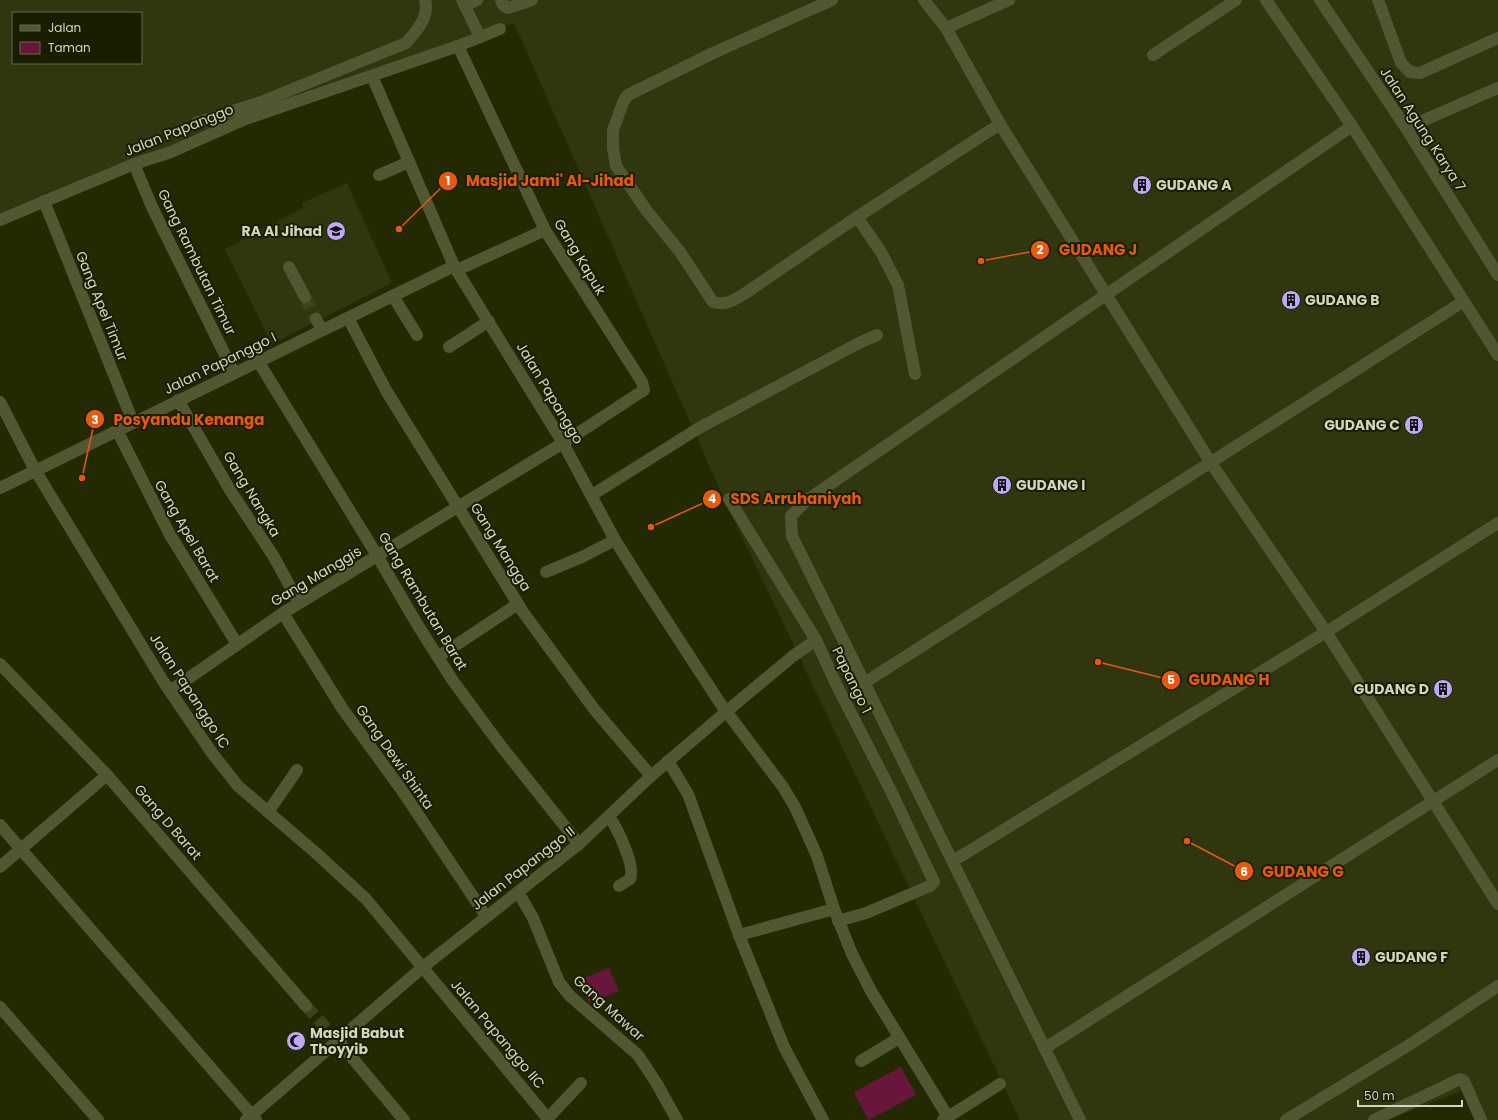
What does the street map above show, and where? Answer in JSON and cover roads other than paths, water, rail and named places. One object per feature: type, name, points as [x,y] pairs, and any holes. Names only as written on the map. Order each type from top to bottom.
[{"type":"street","points":[[477,0],[464,3],[480,37]]},
{"type":"street","points":[[501,0],[503,5],[508,8],[532,0]]},
{"type":"street","points":[[832,0],[711,54],[628,95],[624,100],[613,130],[613,148],[616,166],[647,211],[680,252],[713,302],[722,304],[731,302],[748,292],[857,217],[1000,124]]},
{"type":"street","points":[[924,0],[946,28],[1000,124],[1211,463],[1326,632],[1498,904]]},
{"type":"street","points":[[946,28],[1009,0]]},
{"type":"street","points":[[1153,55],[1236,0]]},
{"type":"street","points":[[1266,0],[1352,126],[1498,355]]},
{"type":"street","name":"Jalan Agung Karya 7","points":[[1320,0],[1406,128],[1498,275]]},
{"type":"street","points":[[1378,0],[1401,63],[1410,72],[1420,73],[1498,38]]},
{"type":"street","points":[[196,123],[261,102],[406,43],[419,28],[428,1]]},
{"type":"street","name":"Jalan Papanggo","points":[[0,220],[134,164],[170,152],[243,120],[458,46],[500,29]]},
{"type":"street","name":"Gang Kapuk","points":[[458,46],[545,230],[644,388],[640,394],[563,443]]},
{"type":"street","name":"Jalan Papanggo","points":[[372,76],[456,268],[563,443],[615,540],[727,711],[756,753],[783,787],[795,807],[817,856],[836,915],[852,954],[871,991],[946,1119]]},
{"type":"street","points":[[1406,128],[1498,88]]},
{"type":"street","points":[[1080,1120],[792,536],[791,516],[807,500],[1352,126]]},
{"type":"street","points":[[379,174],[409,162]]},
{"type":"street","name":"Gang Rambutan Timur","points":[[134,164],[152,207],[234,373]]},
{"type":"street","name":"Gang Apel Timur","points":[[44,201],[134,422]]},
{"type":"street","points":[[857,217],[881,252],[898,285],[915,374]]},
{"type":"street","name":"Jalan Papanggo I","points":[[0,488],[393,296],[545,230]]},
{"type":"street","points":[[289,267],[305,297]]},
{"type":"street","points":[[393,296],[417,335]]},
{"type":"street","points":[[864,684],[1464,302]]},
{"type":"street","points":[[316,318],[322,330]]},
{"type":"street","name":"Gang Mangga","points":[[348,318],[387,392],[518,604],[594,709],[651,776]]},
{"type":"street","points":[[449,347],[489,320]]},
{"type":"street","points":[[592,495],[699,428],[859,343],[878,336]]},
{"type":"street","name":"Gang Rambutan Barat","points":[[258,361],[438,657],[501,746],[580,844]]},
{"type":"street","name":"Gang Nangka","points":[[178,400],[230,490],[274,557],[299,603]]},
{"type":"street","name":"Jalan Papanggo IC","points":[[0,402],[35,470],[193,728],[238,786],[366,899],[423,967]]},
{"type":"street","name":"Gang Apel Barat","points":[[117,430],[169,533],[237,644]]},
{"type":"street","name":"Gang Manggis","points":[[170,691],[283,613],[378,557],[458,506],[563,443]]},
{"type":"street","name":"Papango 1","points":[[729,499],[816,640],[836,684],[891,791],[934,882],[930,886],[896,901],[836,915]]},
{"type":"street","points":[[953,861],[1326,632],[1498,523]]},
{"type":"street","points":[[546,572],[582,557],[615,540]]},
{"type":"street","points":[[438,657],[518,604]]},
{"type":"street","name":"Gang Dewi Shinta","points":[[283,613],[342,708],[401,789],[486,916]]},
{"type":"street","name":"Jalan Papanggo II","points":[[251,1118],[423,967],[486,916],[580,844],[668,761],[793,656],[816,640]]},
{"type":"street","name":"Gang D Barat","points":[[0,664],[108,775],[306,1006]]},
{"type":"street","points":[[1045,1048],[1498,760]]},
{"type":"street","points":[[668,761],[688,794],[740,935],[784,1047],[823,1120]]},
{"type":"street","points":[[268,812],[297,770]]},
{"type":"street","points":[[0,867],[108,775]]},
{"type":"street","points":[[609,817],[622,840],[632,873],[630,880],[620,886]]},
{"type":"street","points":[[0,824],[251,1118]]},
{"type":"street","name":"Gang Mawar","points":[[518,892],[533,918],[559,982],[570,996],[638,1055],[657,1084],[676,1120]]},
{"type":"street","points":[[740,935],[836,915]]},
{"type":"street","name":"Jalan Papanggo IIC","points":[[423,967],[548,1119]]},
{"type":"street","points":[[1286,1120],[1409,1045],[1498,986]]},
{"type":"street","points":[[0,1007],[98,1120]]},
{"type":"street","points":[[862,1062],[899,1038]]},
{"type":"street","points":[[339,1042],[404,1120]]},
{"type":"street","points":[[1374,1120],[1460,1079],[1464,1081],[1481,1120]]},
{"type":"street","points":[[548,1119],[581,1083]]},
{"type":"street","points":[[946,1119],[1000,1084]]},
{"type":"tunnel","points":[[305,297],[316,319]]},
{"type":"tunnel","points":[[306,1006],[339,1042]]},
{"type":"place","name":"GUDANG A","points":[[1142,185]]},
{"type":"place","name":"Masjid Jami' Al-Jihad","points":[[399,229]]},
{"type":"place","name":"RA Al Jihad","points":[[336,231]]},
{"type":"place","name":"GUDANG J","points":[[981,261]]},
{"type":"place","name":"GUDANG B","points":[[1291,300]]},
{"type":"place","name":"GUDANG C","points":[[1414,425]]},
{"type":"place","name":"Posyandu Kenanga","points":[[82,478]]},
{"type":"place","name":"GUDANG I","points":[[1002,485]]},
{"type":"place","name":"SDS Arruhaniyah","points":[[651,527]]},
{"type":"place","name":"GUDANG H","points":[[1098,662]]},
{"type":"place","name":"GUDANG D","points":[[1443,689]]},
{"type":"place","name":"GUDANG G","points":[[1187,841]]},
{"type":"place","name":"GUDANG F","points":[[1361,957]]},
{"type":"place","name":"Masjid Babut Thoyyib","points":[[296,1041]]}]
